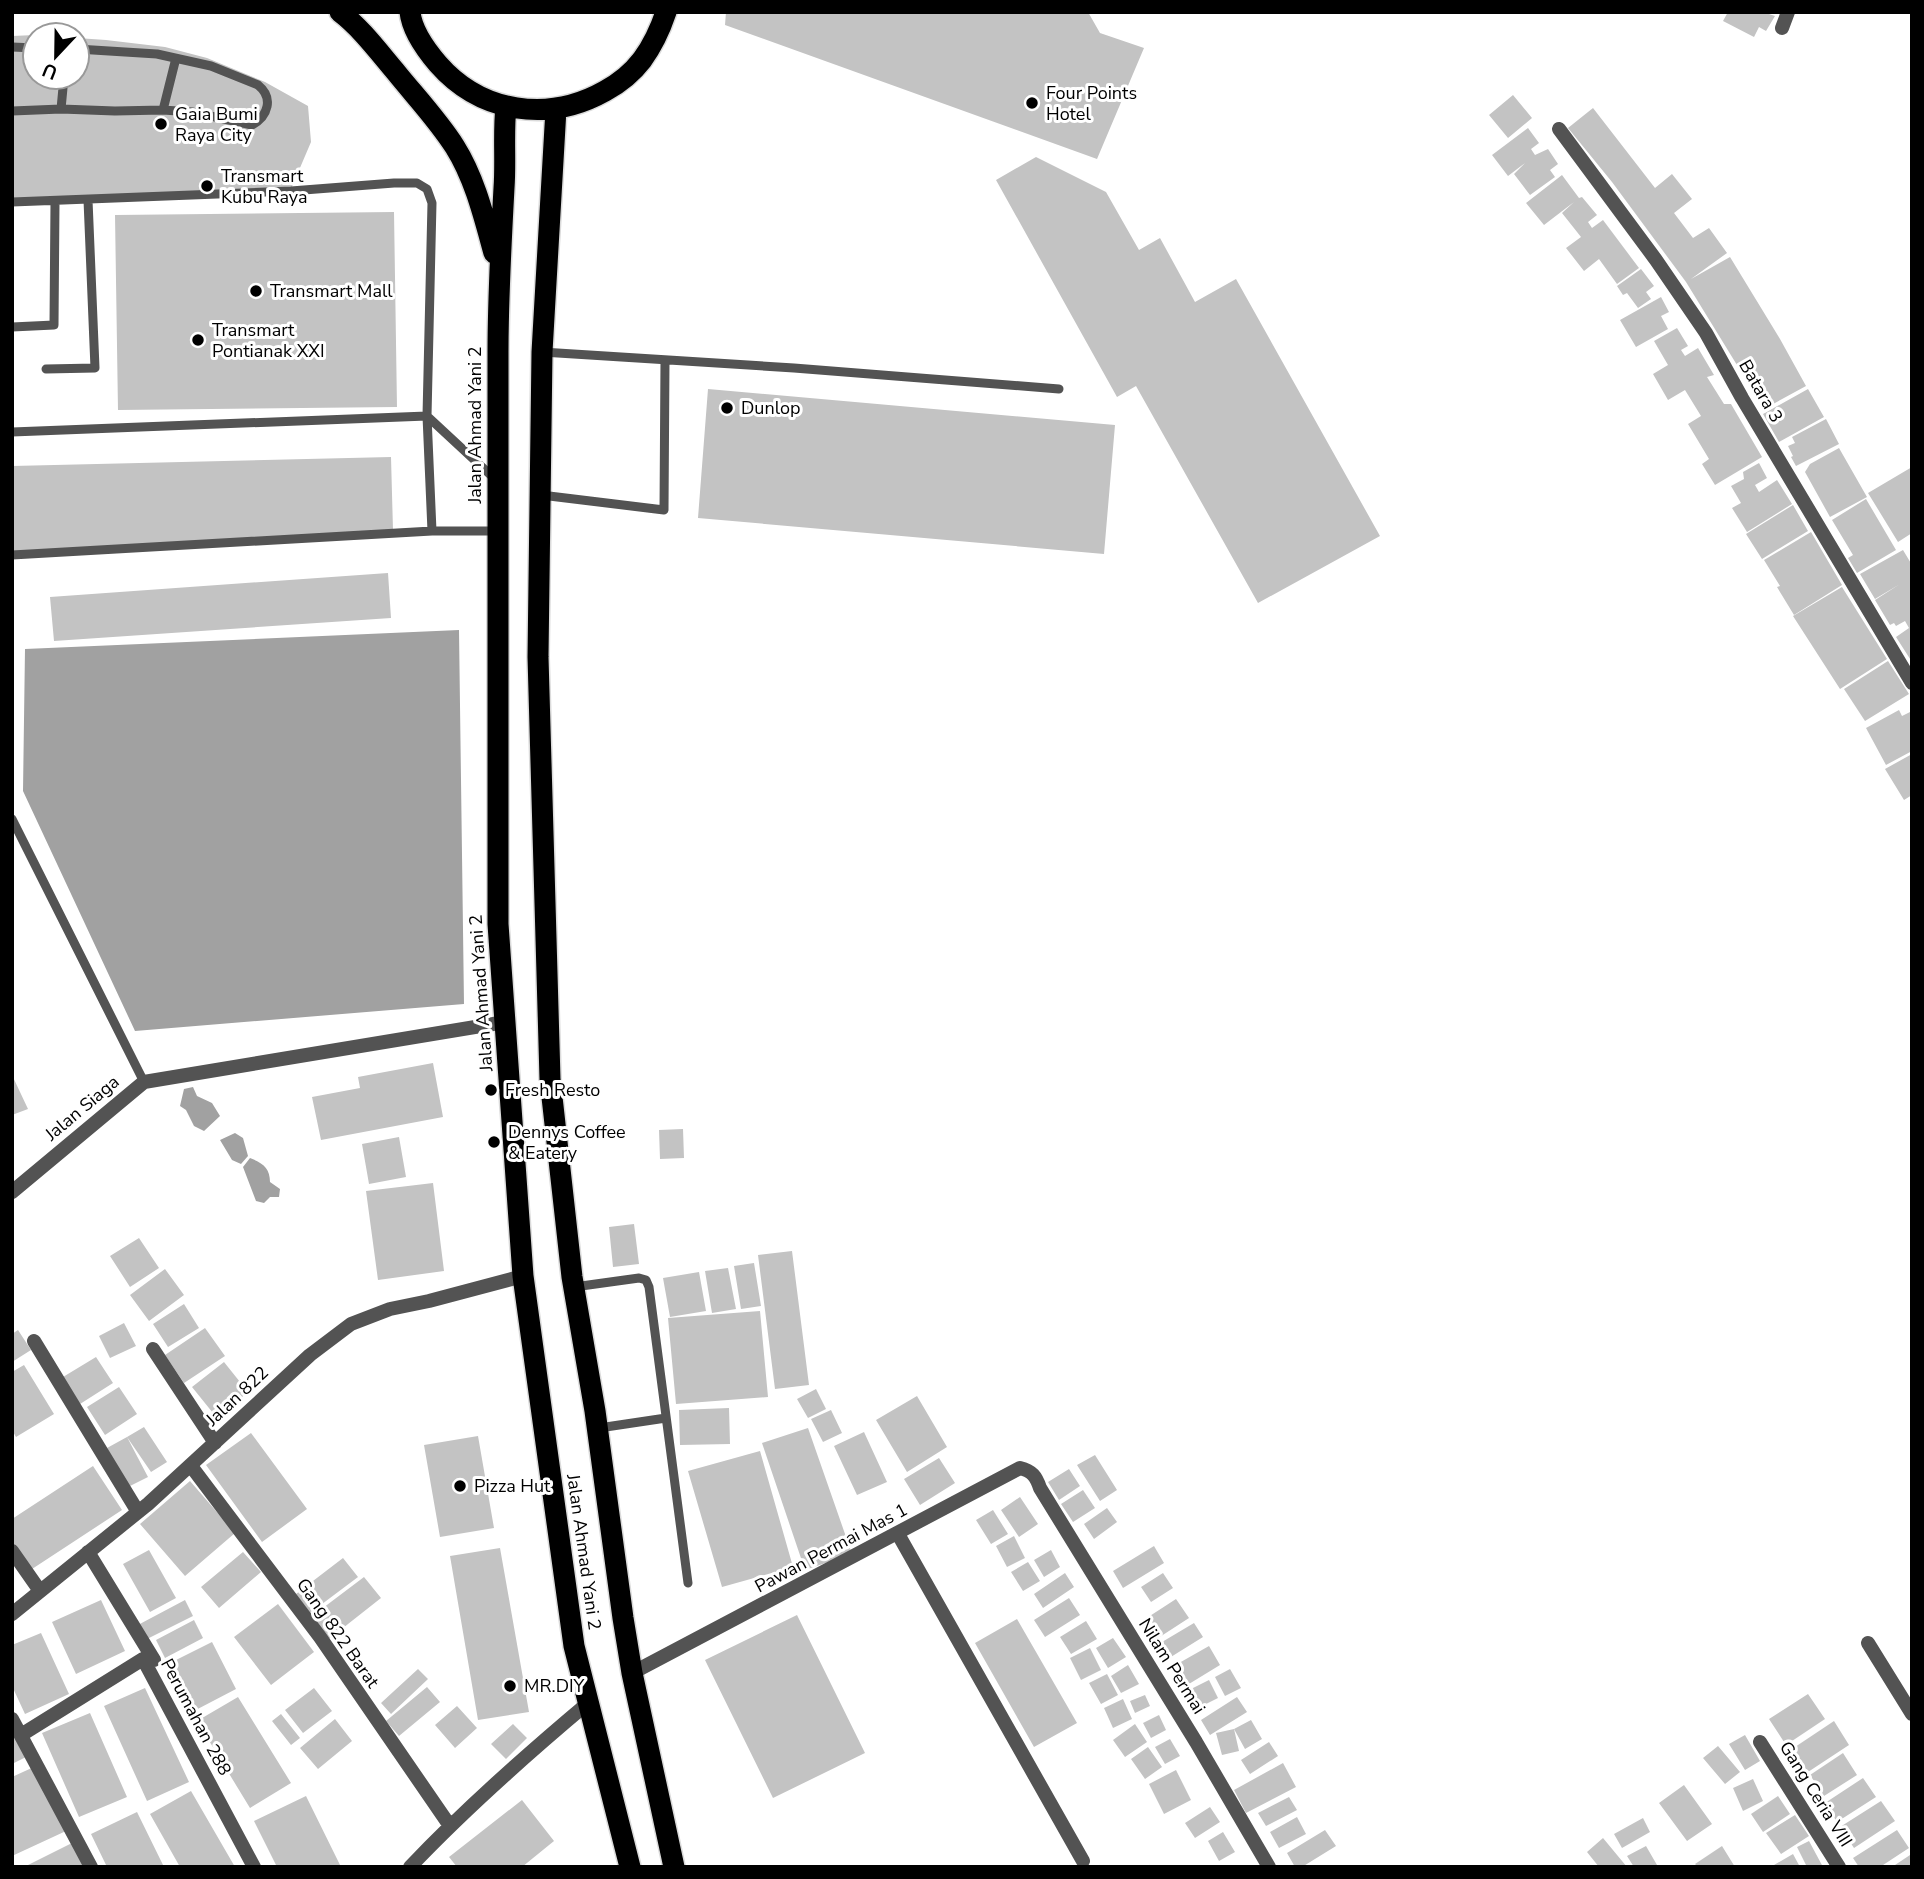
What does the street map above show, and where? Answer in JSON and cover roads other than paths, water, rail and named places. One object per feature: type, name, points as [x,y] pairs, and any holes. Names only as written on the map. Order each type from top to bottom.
[{"type":"highway","points":[[340,12],[381,54],[456,149],[481,205],[499,268]]},
{"type":"highway","points":[[410,12],[426,50],[449,77],[479,96],[506,106],[534,110],[556,109],[588,100],[617,84],[641,62],[659,34],[666,12]]},
{"type":"highway","name":"Jalan Ahmad Yani 2","points":[[506,106],[499,268],[498,924],[523,1276],[574,1646],[630,1867]]},
{"type":"highway","name":"Jalan Ahmad Yani 2","points":[[556,109],[542,352],[538,657],[550,1079],[573,1287],[597,1428],[632,1673],[674,1867]]},
{"type":"street","points":[[1782,27],[1788,12]]},
{"type":"street","name":"Batara 3","points":[[1559,128],[1706,333],[1912,684]]},
{"type":"street","points":[[144,1082],[505,1022]]},
{"type":"street","name":"Jalan Siaga","points":[[12,1192],[144,1082]]},
{"type":"street","name":"Jalan 822","points":[[12,1614],[138,1512],[310,1355],[351,1324],[390,1309],[523,1276]]},
{"type":"street","points":[[34,1341],[138,1512]]},
{"type":"street","points":[[153,1349],[215,1443]]},
{"type":"street","name":"Gang 822 Barat","points":[[191,1466],[320,1637],[450,1826]]},
{"type":"street","name":"Pawan Permai Mas 1","points":[[632,1673],[1020,1468],[1035,1476],[1040,1488]]},
{"type":"street","name":"Nilam Permai","points":[[1040,1488],[1196,1742],[1269,1867]]},
{"type":"street","points":[[898,1534],[1083,1861]]},
{"type":"street","points":[[12,1551],[40,1591]]},
{"type":"street","points":[[88,1552],[155,1660]]},
{"type":"street","points":[[1868,1643],[1912,1714]]},
{"type":"street","name":"Perumahan 288","points":[[21,1735],[143,1659],[254,1867]]},
{"type":"street","points":[[410,1867],[526,1755],[588,1703]]},
{"type":"street","points":[[12,1719],[91,1867]]},
{"type":"street","name":"Gang Ceria VIII","points":[[1760,1742],[1839,1867]]},
{"type":"lane","points":[[12,111],[163,110],[192,112],[252,125],[261,120],[267,110],[268,97],[264,89],[211,66],[156,54],[91,50]]},
{"type":"lane","points":[[163,110],[176,58]]},
{"type":"lane","points":[[61,109],[63,91]]},
{"type":"lane","points":[[12,202],[291,191],[394,183],[417,183],[427,189],[432,204],[427,416],[432,531]]},
{"type":"lane","points":[[46,369],[95,368],[88,200]]},
{"type":"lane","points":[[12,327],[54,325],[55,202]]},
{"type":"lane","points":[[542,352],[1059,389]]},
{"type":"lane","points":[[540,495],[664,510],[665,360]]},
{"type":"lane","points":[[12,432],[427,416],[497,481]]},
{"type":"lane","points":[[12,555],[432,531],[497,531]]},
{"type":"lane","points":[[12,820],[144,1082]]},
{"type":"lane","points":[[573,1287],[639,1278],[646,1280],[649,1287],[688,1583]]},
{"type":"lane","points":[[597,1428],[666,1418]]},
{"type":"place","name":"Four Points Hotel","points":[[1032,103]]},
{"type":"place","name":"Gaia Bumi Raya City","points":[[161,124]]},
{"type":"place","name":"Transmart Kubu Raya","points":[[207,186]]},
{"type":"place","name":"Transmart Mall","points":[[256,291]]},
{"type":"place","name":"Transmart Pontianak XXI","points":[[198,340]]},
{"type":"place","name":"Dunlop","points":[[727,408]]},
{"type":"place","name":"Fresh Resto","points":[[491,1090]]},
{"type":"place","name":"Dennys Coffee & Eatery","points":[[494,1142]]},
{"type":"place","name":"Pizza Hut","points":[[460,1486]]},
{"type":"place","name":"MR.DIY","points":[[510,1686]]}]
